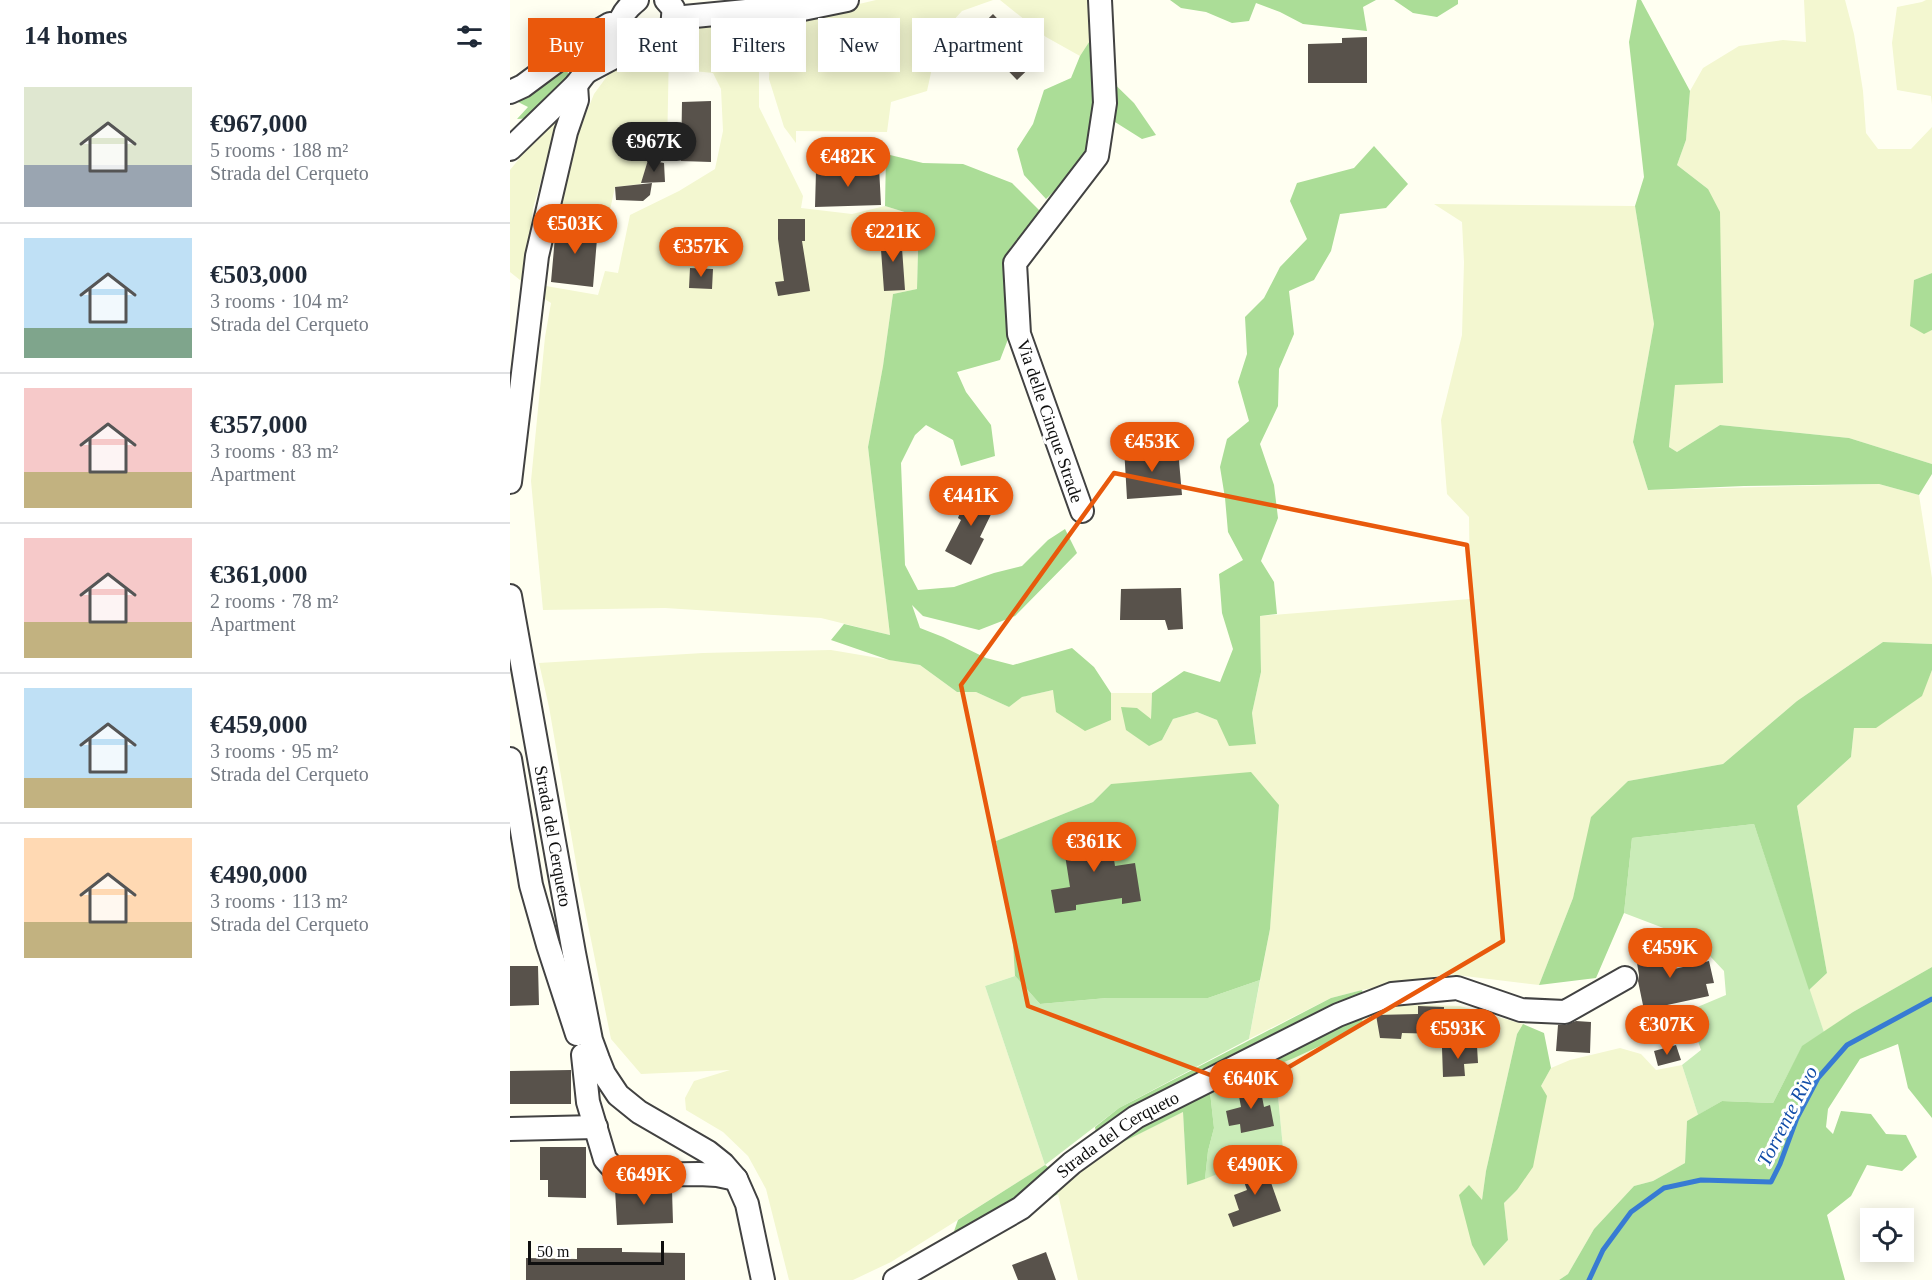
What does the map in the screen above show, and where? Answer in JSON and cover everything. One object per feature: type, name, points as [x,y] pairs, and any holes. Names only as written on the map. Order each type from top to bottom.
[{"type":"street","points":[[622,18],[626,9],[637,0]]},
{"type":"street","points":[[672,6],[798,10],[847,0]]},
{"type":"street","name":"Via delle Cinque Strade","points":[[1082,511],[1019,334],[1016,263],[1098,156],[1105,103],[1100,0]]},
{"type":"street","points":[[605,40],[617,26]]},
{"type":"street","points":[[510,149],[581,79],[617,55]]},
{"type":"street","points":[[510,92],[542,72]]},
{"type":"street","points":[[510,483],[537,256],[566,132],[578,100],[581,79],[585,72]]},
{"type":"street","name":"Strada del Cerqueto","points":[[510,596],[591,1040],[604,1074],[618,1095],[639,1112],[708,1152],[736,1179],[747,1204],[763,1280]]},
{"type":"street","name":"Strada del Cerqueto","points":[[510,759],[531,885],[583,1055],[588,1102],[605,1159],[613,1168],[626,1174],[717,1174],[736,1179]]},
{"type":"street","name":"Strada del Cerqueto","points":[[895,1280],[1021,1208],[1072,1163],[1136,1117],[1338,1015],[1392,994],[1456,988],[1521,1010],[1565,1012],[1625,978]]},
{"type":"street","name":"Strada del Cerqueto","points":[[583,1055],[591,1065],[604,1074]]},
{"type":"street","points":[[510,1129],[596,1127]]},
{"type":"highlighted area","points":[[1114,473],[1467,545],[1503,941],[1250,1090],[1028,1006],[961,685]]},
{"type":"green space","points":[[876,0],[993,0],[962,11],[956,18],[912,18],[912,72],[931,72],[927,91],[891,102],[887,132],[796,131],[796,143],[784,127],[769,79],[769,72],[806,72],[806,18],[777,18]]},
{"type":"green space","points":[[1000,0],[1089,0],[1091,39],[1080,56],[1044,35],[1044,18],[1022,18]]},
{"type":"green space","points":[[1170,0],[1376,0],[1363,7],[1367,31],[1303,24],[1256,3],[1249,21],[1232,23],[1206,12],[1181,8]]},
{"type":"green space","points":[[1394,0],[1458,0],[1458,4],[1437,17],[1413,13]]},
{"type":"green space","points":[[1637,0],[1641,0],[1690,91],[1686,140],[1677,165],[1708,189],[1720,212],[1723,383],[1675,385],[1669,447],[1677,452],[1720,425],[1849,438],[1932,464],[1932,474],[1919,495],[1879,484],[1648,490],[1633,442],[1654,324],[1635,206],[1644,177],[1629,42]]},
{"type":"green space","points":[[1804,0],[1845,0],[1854,34],[1863,91],[1866,133],[1878,149],[1911,149],[1932,127],[1932,273],[1914,280],[1924,333],[1932,330],[1932,464],[1849,438],[1720,425],[1677,452],[1669,447],[1675,384],[1723,382],[1708,189],[1677,165],[1686,140],[1690,91],[1703,68],[1739,46],[1783,40],[1806,42]]},
{"type":"green space","points":[[1932,0],[1932,105],[1931,96],[1897,90],[1892,43],[1897,7]]},
{"type":"green space","points":[[711,23],[711,72],[759,72],[759,107],[803,196],[801,208],[852,214],[885,206],[911,214],[918,250],[917,289],[893,294],[868,447],[890,635],[821,618],[665,608],[543,610],[531,481],[545,337],[551,303],[540,296],[546,286],[598,295],[605,271],[618,273],[630,215],[679,191],[715,169],[723,131],[721,89],[713,73],[699,72],[699,24]]},
{"type":"green space","points":[[1091,39],[1094,64],[1134,103],[1156,135],[1142,139],[1115,122],[1096,132],[1073,173],[1046,199],[1024,175],[1017,149],[1033,124],[1044,90],[1071,78],[1080,56]]},
{"type":"green space","points":[[617,63],[617,72],[669,72],[667,152],[648,160],[641,184],[615,187],[610,210],[598,208],[592,219],[555,215],[569,156],[594,94]]},
{"type":"green space","points":[[554,72],[568,72],[571,79],[534,118],[517,119],[528,107],[514,100]]},
{"type":"green space","points":[[553,117],[559,119],[533,208],[525,284],[510,272],[510,170]]},
{"type":"green space","points":[[1374,146],[1408,184],[1386,208],[1340,214],[1331,251],[1314,280],[1289,291],[1294,334],[1279,369],[1278,406],[1260,444],[1274,485],[1278,518],[1261,561],[1274,582],[1277,614],[1260,616],[1261,672],[1252,713],[1256,744],[1229,746],[1217,720],[1197,712],[1173,719],[1162,740],[1149,746],[1126,730],[1121,707],[1137,708],[1151,719],[1152,693],[1184,671],[1220,682],[1233,649],[1222,613],[1219,574],[1243,560],[1228,532],[1220,467],[1227,439],[1249,421],[1238,382],[1247,354],[1245,317],[1264,298],[1280,267],[1307,239],[1290,201],[1297,183],[1354,168]]},
{"type":"green space","points":[[886,154],[923,163],[963,164],[1012,183],[1041,212],[1010,248],[1005,282],[1010,334],[1000,360],[957,372],[966,392],[991,425],[995,456],[961,466],[953,440],[926,425],[915,435],[901,463],[905,565],[918,590],[954,587],[1022,566],[1048,540],[1065,529],[1077,553],[1015,616],[979,630],[923,616],[912,605],[920,628],[986,658],[1013,665],[1072,648],[1094,667],[1111,693],[1111,720],[1085,731],[1056,712],[1053,690],[1022,697],[1009,707],[976,692],[957,692],[920,665],[889,660],[831,640],[844,624],[890,635],[868,447],[893,294],[917,289],[918,251],[911,214],[885,206]]},
{"type":"green space","points":[[1434,204],[1635,206],[1654,324],[1633,442],[1648,490],[1879,484],[1919,495],[1932,578],[1932,644],[1883,642],[1797,701],[1723,764],[1628,781],[1592,817],[1573,898],[1539,985],[1448,974],[1362,990],[1331,998],[1249,1039],[1270,929],[1279,805],[1111,784],[1093,802],[996,841],[1013,944],[1015,976],[985,986],[1045,1165],[891,1262],[853,1280],[789,1280],[766,1189],[748,1156],[723,1132],[686,1110],[685,1098],[694,1081],[730,1070],[641,1074],[611,1039],[539,663],[703,653],[831,650],[920,665],[957,692],[976,692],[1009,707],[1021,697],[1053,690],[1111,720],[1111,693],[1152,693],[1151,720],[1162,740],[1173,719],[1197,712],[1217,720],[1256,743],[1252,713],[1261,672],[1260,616],[1470,599],[1469,517],[1447,494],[1441,420],[1462,335],[1464,262],[1462,222]]},
{"type":"green space","points":[[1932,273],[1932,330],[1924,334],[1910,326],[1914,280]]},
{"type":"green space","points":[[1883,642],[1932,644],[1932,670],[1922,696],[1876,728],[1854,728],[1851,757],[1797,806],[1827,973],[1809,990],[1754,824],[1632,838],[1624,913],[1596,978],[1539,985],[1573,898],[1591,817],[1628,781],[1723,764],[1797,701]]},
{"type":"green space","points":[[1932,670],[1932,967],[1853,1012],[1824,1032],[1809,990],[1827,973],[1797,806],[1851,757],[1854,728],[1921,696]]},
{"type":"green space","points":[[1251,772],[1279,805],[1270,929],[1260,980],[1208,998],[1107,998],[1040,1004],[1015,976],[1013,944],[996,841],[1093,802],[1111,784]]},
{"type":"green space","points":[[1754,824],[1824,1032],[1802,1047],[1773,1103],[1722,1101],[1698,1115],[1682,1065],[1701,1050],[1688,1011],[1726,995],[1724,971],[1695,940],[1624,913],[1632,838]]},
{"type":"green space","points":[[1932,967],[1932,1118],[1908,1088],[1898,1044],[1860,1059],[1828,1109],[1826,1127],[1833,1134],[1841,1111],[1871,1114],[1886,1134],[1906,1135],[1917,1157],[1902,1171],[1867,1165],[1851,1196],[1827,1215],[1845,1280],[1559,1280],[1568,1274],[1594,1229],[1634,1186],[1653,1181],[1685,1163],[1687,1121],[1722,1101],[1773,1103],[1802,1046],[1853,1012]]},
{"type":"green space","points":[[1015,976],[1040,1004],[1107,998],[1208,998],[1260,980],[1249,1039],[1119,1108],[1045,1165],[985,986]]},
{"type":"green space","points":[[1362,990],[1366,1003],[1361,1027],[1294,1058],[1210,1092],[1214,1128],[1208,1151],[1205,1179],[1187,1185],[1183,1112],[1099,1154],[1095,1127],[1119,1108],[1331,998]]},
{"type":"green space","points":[[1366,1003],[1460,1006],[1523,1024],[1517,1034],[1486,1171],[1482,1200],[1484,1266],[1508,1240],[1504,1203],[1517,1190],[1541,1086],[1551,1068],[1570,1060],[1620,1048],[1641,1054],[1656,1070],[1682,1065],[1698,1115],[1687,1121],[1685,1163],[1653,1181],[1634,1186],[1594,1229],[1568,1274],[1559,1280],[1078,1280],[1058,1194],[1053,1187],[1110,1148],[1183,1112],[1187,1185],[1283,1148],[1275,1065],[1361,1027]]},
{"type":"green space","points":[[1523,1024],[1544,1033],[1551,1068],[1541,1086],[1547,1096],[1533,1167],[1517,1190],[1504,1203],[1508,1240],[1484,1266],[1472,1245],[1459,1195],[1469,1185],[1482,1200],[1486,1171],[1517,1034]]},
{"type":"green space","points":[[1275,1065],[1283,1148],[1205,1179],[1208,1151],[1214,1128],[1210,1092]]},
{"type":"green space","points":[[1045,1165],[1064,1178],[1053,1187],[1058,1194],[968,1248],[952,1237],[958,1220]]},
{"type":"building","points":[[1367,37],[1367,83],[1308,83],[1308,44],[1342,43],[1342,38]]},
{"type":"building","points":[[1009,72],[1025,72],[1017,80]]},
{"type":"building","points":[[711,101],[711,162],[681,161],[682,102]]},
{"type":"building","points":[[648,160],[664,163],[665,182],[641,183]]},
{"type":"building","points":[[879,167],[881,205],[815,207],[816,171]]},
{"type":"building","points":[[652,183],[650,195],[643,201],[616,200],[615,187]]},
{"type":"building","points":[[778,219],[805,219],[805,241],[802,241],[810,291],[778,296],[775,282],[784,281],[778,239]]},
{"type":"building","points":[[558,225],[598,227],[593,287],[551,282]]},
{"type":"building","points":[[901,234],[905,290],[884,291],[880,236]]},
{"type":"building","points":[[690,268],[713,269],[712,289],[689,288]]},
{"type":"building","points":[[1124,447],[1178,449],[1182,495],[1127,499]]},
{"type":"building","points":[[969,489],[996,504],[980,537],[984,539],[971,565],[945,551],[961,520],[958,518]]},
{"type":"building","points":[[1181,588],[1183,629],[1168,630],[1165,620],[1120,620],[1121,589]]},
{"type":"building","points":[[1109,828],[1115,866],[1135,863],[1141,901],[1122,904],[1122,898],[1076,905],[1076,910],[1055,913],[1051,890],[1070,887],[1062,836]]},
{"type":"building","points":[[1667,946],[1670,970],[1709,961],[1714,983],[1706,984],[1709,996],[1644,1010],[1635,951]]},
{"type":"building","points":[[510,966],[538,966],[539,1005],[510,1006]]},
{"type":"building","points":[[1418,1006],[1444,1007],[1443,1034],[1402,1033],[1401,1039],[1380,1038],[1376,1015],[1418,1014]]},
{"type":"building","points":[[1576,1021],[1591,1022],[1590,1053],[1556,1051],[1558,1025]]},
{"type":"building","points":[[1676,1045],[1681,1060],[1658,1066],[1654,1051]]},
{"type":"building","points":[[1477,1046],[1478,1063],[1464,1064],[1465,1076],[1443,1077],[1442,1048]]},
{"type":"building","points":[[571,1070],[571,1104],[510,1104],[510,1071]]},
{"type":"building","points":[[1259,1081],[1264,1107],[1270,1105],[1274,1126],[1241,1133],[1240,1124],[1229,1126],[1226,1111],[1241,1107],[1237,1086]]},
{"type":"building","points":[[540,1147],[586,1147],[586,1198],[548,1197],[548,1180],[540,1180]]},
{"type":"building","points":[[1263,1160],[1281,1211],[1233,1227],[1228,1214],[1239,1210],[1234,1195],[1247,1190],[1239,1168]]},
{"type":"building","points":[[664,1188],[664,1191],[672,1190],[673,1223],[617,1225],[615,1189]]},
{"type":"building","points":[[577,1248],[622,1248],[622,1252],[685,1253],[685,1280],[526,1280],[526,1258],[577,1259]]},
{"type":"building","points":[[1046,1252],[1056,1280],[1018,1280],[1012,1265]]},
{"type":"waterway","name":"Torrente Rivo","points":[[1589,1280],[1603,1250],[1631,1212],[1664,1188],[1701,1180],[1771,1182],[1797,1118],[1818,1078],[1847,1045],[1932,999]]}]
